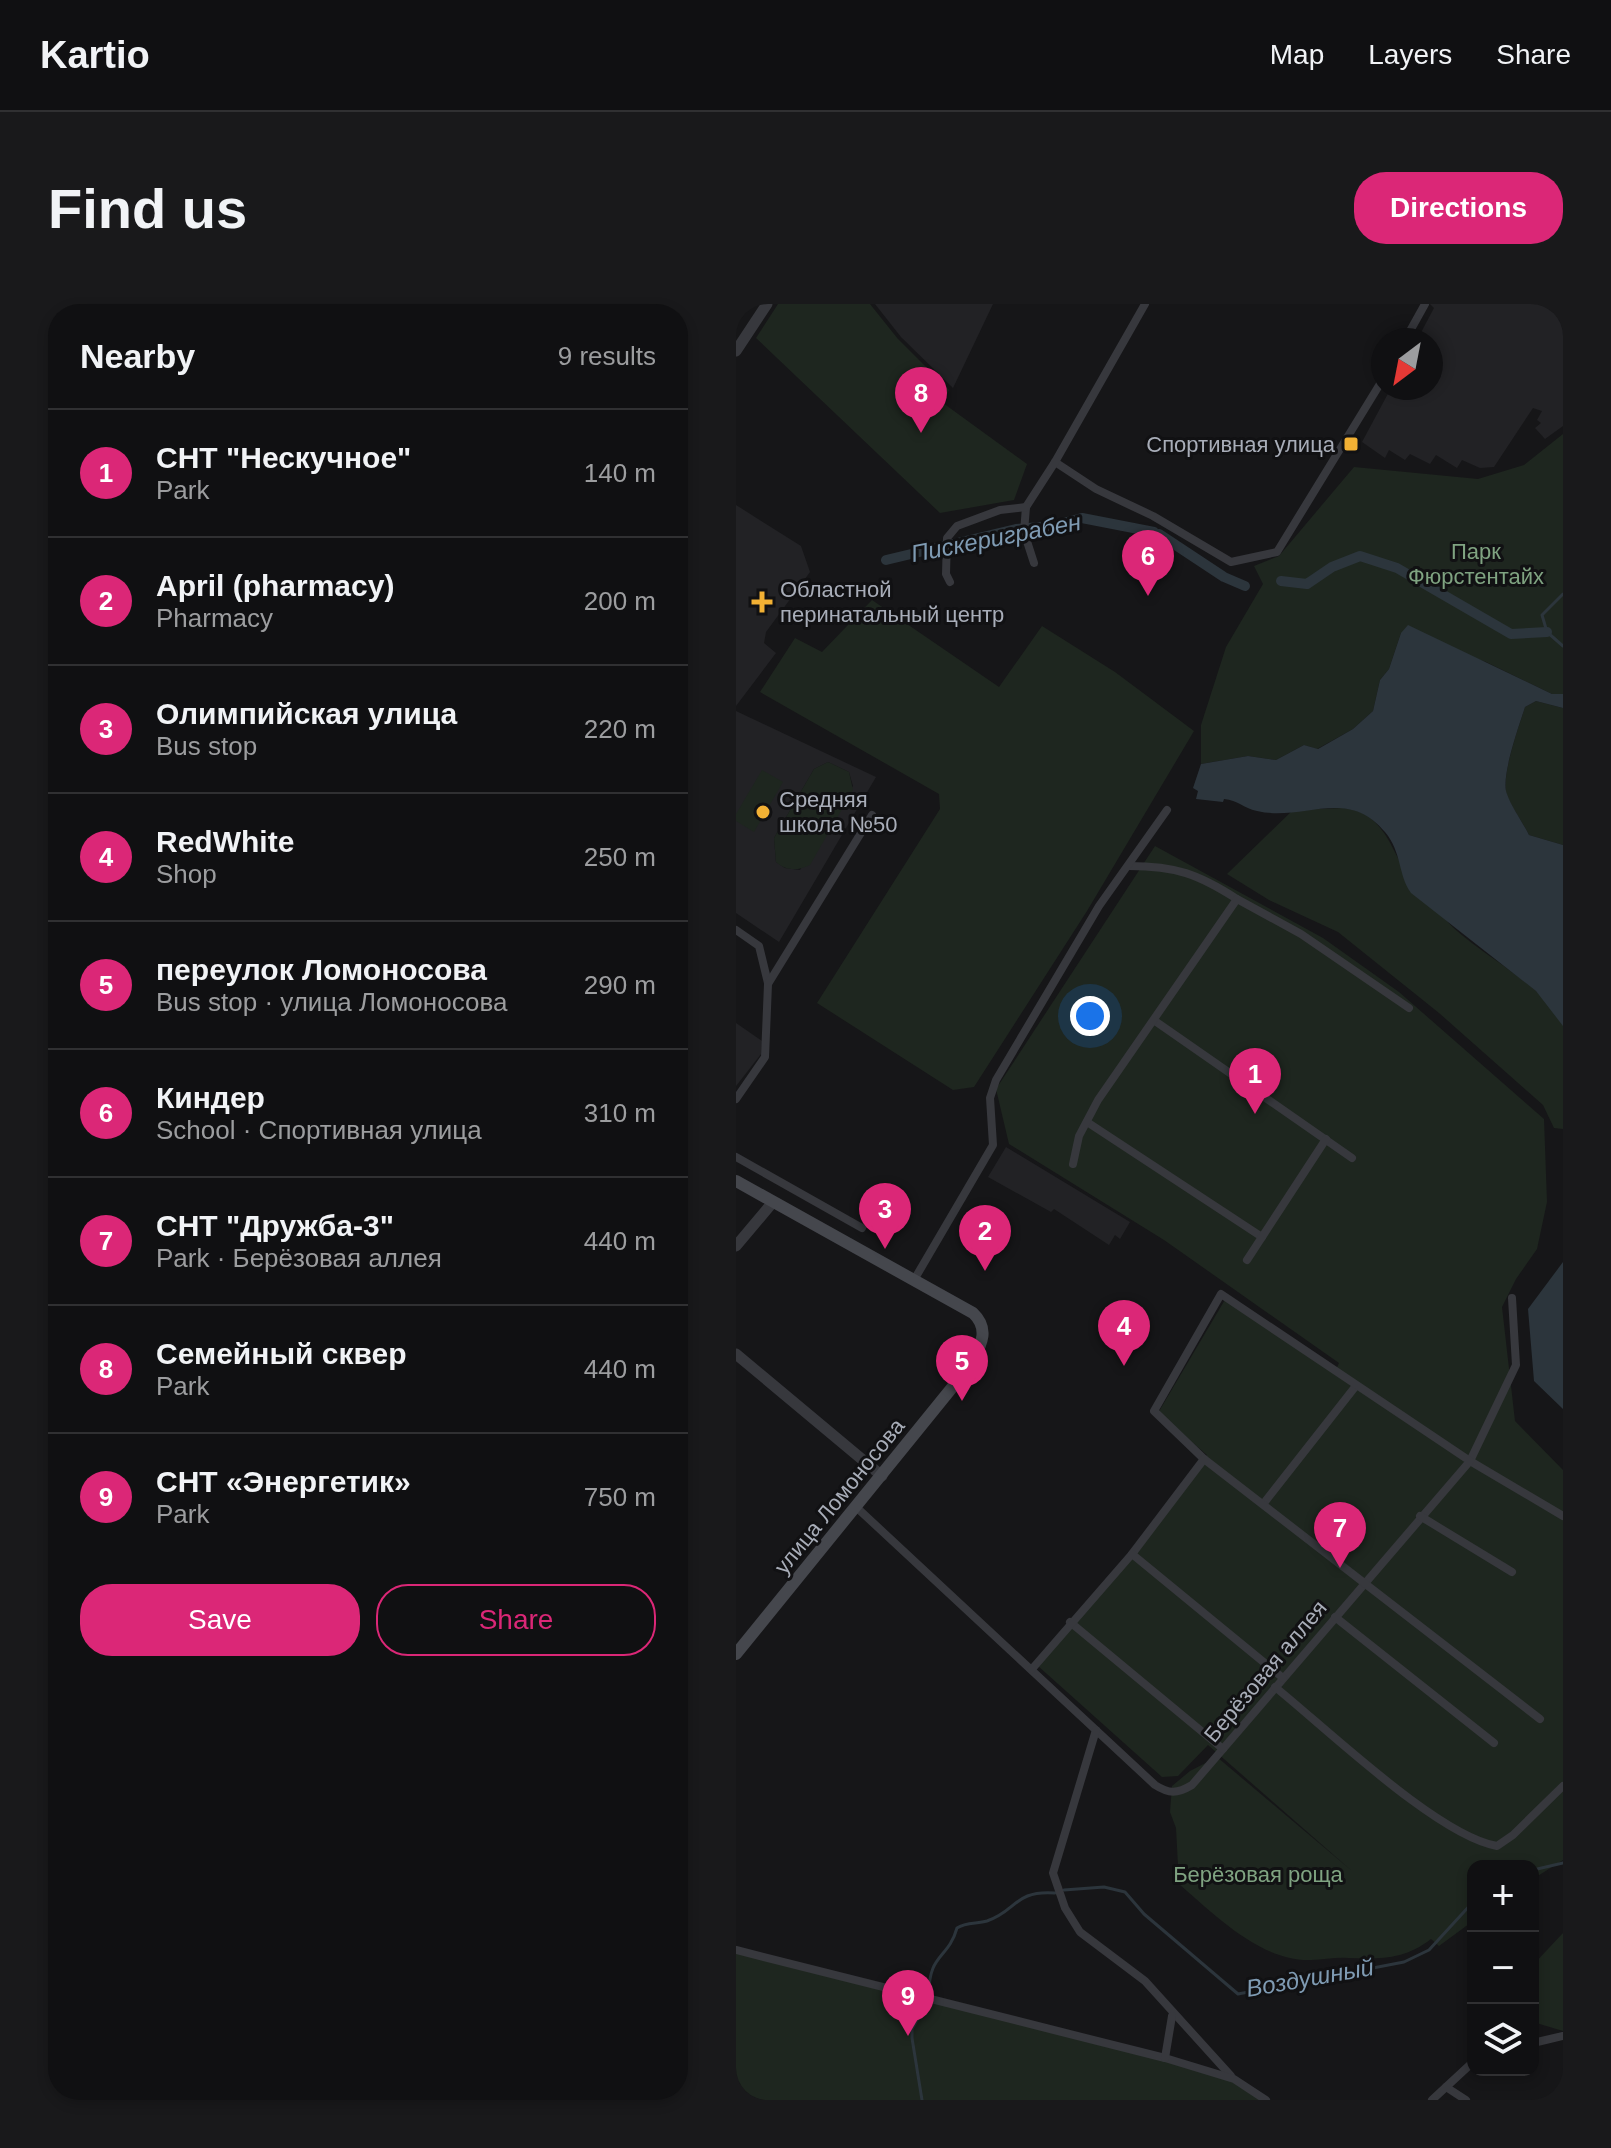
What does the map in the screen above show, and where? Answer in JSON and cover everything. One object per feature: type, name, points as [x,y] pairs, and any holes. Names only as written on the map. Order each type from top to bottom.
[{"type":"main road","points":[[736,1181],[914,1280]]},
{"type":"main road","name":"улица Ломоносова","points":[[736,1654],[972,1363],[984,1341],[979,1319],[914,1280]]},
{"type":"street","points":[[736,351],[767,304]]},
{"type":"street","points":[[1034,563],[1023,528],[1026,507],[1145,304]]},
{"type":"street","points":[[1412,328],[1425,304]]},
{"type":"street","points":[[1055,462],[1096,489],[1153,516],[1231,562],[1277,552],[1371,399]]},
{"type":"street","points":[[950,582],[946,574],[947,538],[957,526],[1000,510],[1026,507]]},
{"type":"street","points":[[914,1280],[993,1145],[990,1098],[996,1080],[1099,906],[1167,810]]},
{"type":"street","points":[[768,984],[872,815]]},
{"type":"street","points":[[1129,866],[1169,866],[1204,878],[1301,934],[1409,1008]]},
{"type":"street","points":[[1073,1164],[1098,1100],[1237,899]]},
{"type":"street","points":[[736,930],[759,946],[768,984],[765,1057],[736,1099]]},
{"type":"street","points":[[1155,1021],[1352,1158]]},
{"type":"street","points":[[1087,1122],[1262,1237]]},
{"type":"street","points":[[1247,1260],[1326,1139]]},
{"type":"street","points":[[736,1157],[862,1228]]},
{"type":"street","points":[[736,1246],[773,1202]]},
{"type":"street","points":[[1540,1719],[1204,1459],[1154,1411],[1221,1294],[1355,1387],[1563,1516]]},
{"type":"street","name":"Берёзовая аллея","points":[[1096,1730],[1166,1792],[1179,1793],[1192,1785],[1470,1461],[1516,1365],[1512,1298]]},
{"type":"street","points":[[736,1354],[882,1476]]},
{"type":"street","points":[[1264,1503],[1355,1387]]},
{"type":"street","points":[[1032,1669],[1132,1554],[1204,1459]]},
{"type":"street","points":[[855,1506],[1096,1730],[1053,1873],[1065,1908],[1080,1932],[1145,1981],[1172,2016],[1234,2079],[1266,2100]]},
{"type":"street","points":[[1420,1516],[1512,1572]]},
{"type":"street","points":[[1132,1554],[1283,1678]]},
{"type":"street","points":[[1335,1617],[1494,1743]]},
{"type":"street","points":[[1070,1622],[1223,1749]]},
{"type":"street","points":[[1275,1687],[1402,1792],[1443,1822],[1485,1844],[1497,1846],[1513,1835],[1563,1786]]},
{"type":"street","points":[[736,1950],[1165,2058],[1234,2079]]},
{"type":"street","points":[[1165,2058],[1172,2016]]},
{"type":"street","points":[[1539,2042],[1563,2036]]},
{"type":"street","points":[[1432,2100],[1467,2068]]},
{"type":"street","points":[[1446,2087],[1466,2100]]},
{"type":"shaded area","points":[[875,304],[993,304],[953,388],[901,337]]},
{"type":"shaded area","points":[[1430,304],[1563,304],[1563,426],[1545,439],[1535,428],[1541,423],[1537,420],[1542,411],[1533,408],[1494,467],[1480,468],[1462,460],[1457,468],[1436,455],[1430,464],[1410,454],[1405,460],[1389,450],[1385,458],[1362,442],[1385,400],[1443,400],[1443,328],[1423,328],[1434,308]]},
{"type":"shaded area","name":"Областной перинатальный центр","points":[[736,505],[801,546],[810,572],[766,632],[764,643],[776,653],[736,706]]},
{"type":"shaded area","points":[[1408,625],[1552,694],[1563,694],[1563,708],[1536,701],[1525,707],[1511,752],[1506,787],[1529,835],[1563,845],[1563,1026],[1536,991],[1411,893],[1390,840],[1370,818],[1340,808],[1274,813],[1252,810],[1224,799],[1223,802],[1196,799],[1198,791],[1193,788],[1201,764],[1248,756],[1276,760],[1304,745],[1318,749],[1353,729],[1373,711],[1380,680],[1389,669],[1401,633]]},
{"type":"shaded area","name":"Средняя школа №50","points":[[736,711],[876,777],[779,942],[736,913]],"holes":[[[828,762],[849,772],[853,786],[800,870],[785,868],[776,862],[774,838],[814,769]]]},
{"type":"shaded area","points":[[736,1023],[762,1041],[761,1054],[736,1086]]},
{"type":"shaded area","points":[[1006,1147],[1130,1222],[1120,1239],[1115,1235],[1109,1245],[1054,1209],[1051,1212],[988,1177]]},
{"type":"shaded area","points":[[1563,1262],[1563,1409],[1534,1381],[1528,1309]]},
{"type":"green space","points":[[778,304],[870,304],[898,339],[949,390],[943,403],[1027,464],[1014,500],[940,513],[756,338]]},
{"type":"green space","name":"Парк Фюрстентайх","points":[[1563,434],[1563,694],[1552,694],[1486,662],[1401,633],[1389,669],[1380,680],[1373,711],[1353,729],[1317,749],[1304,745],[1276,760],[1248,756],[1201,764],[1201,725],[1226,647],[1263,584],[1254,566],[1279,556],[1354,467],[1478,479],[1524,465]]},
{"type":"green space","points":[[872,600],[999,687],[1042,626],[1115,672],[1194,731],[1087,911],[974,1087],[953,1090],[817,1003],[940,809],[939,794],[760,692],[795,638],[822,652]]},
{"type":"green space","points":[[1536,701],[1563,708],[1563,845],[1529,835],[1507,795],[1506,777],[1511,752],[1525,707]]},
{"type":"green space","points":[[828,762],[849,772],[853,790],[810,865],[797,869],[784,867],[776,862],[774,838],[814,769]]},
{"type":"green space","points":[[762,770],[783,782],[754,832],[736,821],[736,814]]},
{"type":"green space","points":[[1343,808],[1374,821],[1387,837],[1412,882],[1446,920],[1474,945],[1528,984],[1555,1011],[1563,1025],[1563,1129],[1554,1128],[1543,1105],[1439,1013],[1338,932],[1269,900],[1227,874],[1293,810]]},
{"type":"green space","name":"Берёзовая роща","points":[[1155,846],[1323,938],[1399,992],[1544,1119],[1547,1202],[1537,1249],[1516,1279],[1502,1307],[1515,1421],[1563,1470],[1563,1860],[1539,1875],[1539,1860],[1467,1860],[1467,1925],[1439,1946],[1431,1939],[1411,1951],[1391,1957],[1292,1959],[1256,1945],[1239,1934],[1179,1884],[1176,1828],[1170,1812],[1172,1786],[1190,1771],[1217,1757],[1352,1871],[1208,1745],[1178,1776],[1162,1777],[1038,1666],[1207,1455],[1158,1413],[1226,1298],[1335,1372],[1339,1363],[1164,1240],[1009,1144],[996,1089]]},
{"type":"green space","points":[[1130,1305],[1143,1313],[1140,1324],[1133,1330],[1118,1321]]},
{"type":"green space","points":[[1563,1933],[1563,2031],[1539,2024],[1539,1959]]},
{"type":"green space","points":[[736,1950],[1128,2048],[1237,2083],[1263,2100],[736,2100]]},
{"type":"waterway","name":"Пискериграбен","points":[[886,560],[1016,529],[1052,526],[1082,518],[1154,532]]},
{"type":"waterway","name":"Пискериграбен","points":[[1159,534],[1224,577],[1245,586]]},
{"type":"waterway","name":"Пискериграбен","points":[[1281,581],[1307,584],[1332,567],[1360,556],[1397,568],[1511,634],[1547,632]]},
{"type":"waterway","name":"Воздушный","points":[[1563,594],[1542,615],[1547,632],[1563,646]]},
{"type":"waterway","name":"Воздушный","points":[[1539,1869],[1563,1863]]},
{"type":"waterway","name":"Воздушный","points":[[1064,1890],[1104,1887],[1125,1892],[1144,1914],[1238,1994],[1404,1962],[1429,1950],[1467,1909]]},
{"type":"waterway","name":"Воздушный","points":[[929,1996],[935,1964],[949,1946],[957,1928],[997,1917],[1031,1895],[1055,1893]]},
{"type":"waterway","name":"Воздушный","points":[[922,2100],[912,2029],[927,2003]]},
{"type":"place","name":"Семейный сквер","points":[[921,433]]},
{"type":"place","name":"Спортивная улица","points":[[1351,444]]},
{"type":"place","name":"Киндер","points":[[1148,596]]},
{"type":"place","name":"Областной перинатальный центр","points":[[762,602]]},
{"type":"place","name":"Средняя школа №50","points":[[763,812]]},
{"type":"place","name":"СНТ \"Нескучное\"","points":[[1255,1114]]},
{"type":"place","name":"Олимпийская улица","points":[[885,1249]]},
{"type":"place","name":"April (pharmacy)","points":[[985,1271]]},
{"type":"place","name":"RedWhite","points":[[1124,1366]]},
{"type":"place","name":"переулок Ломоносова","points":[[962,1401]]},
{"type":"place","name":"СНТ \"Дружба-3\"","points":[[1340,1568]]},
{"type":"place","name":"СНТ «Энергетик»","points":[[908,2036]]}]
